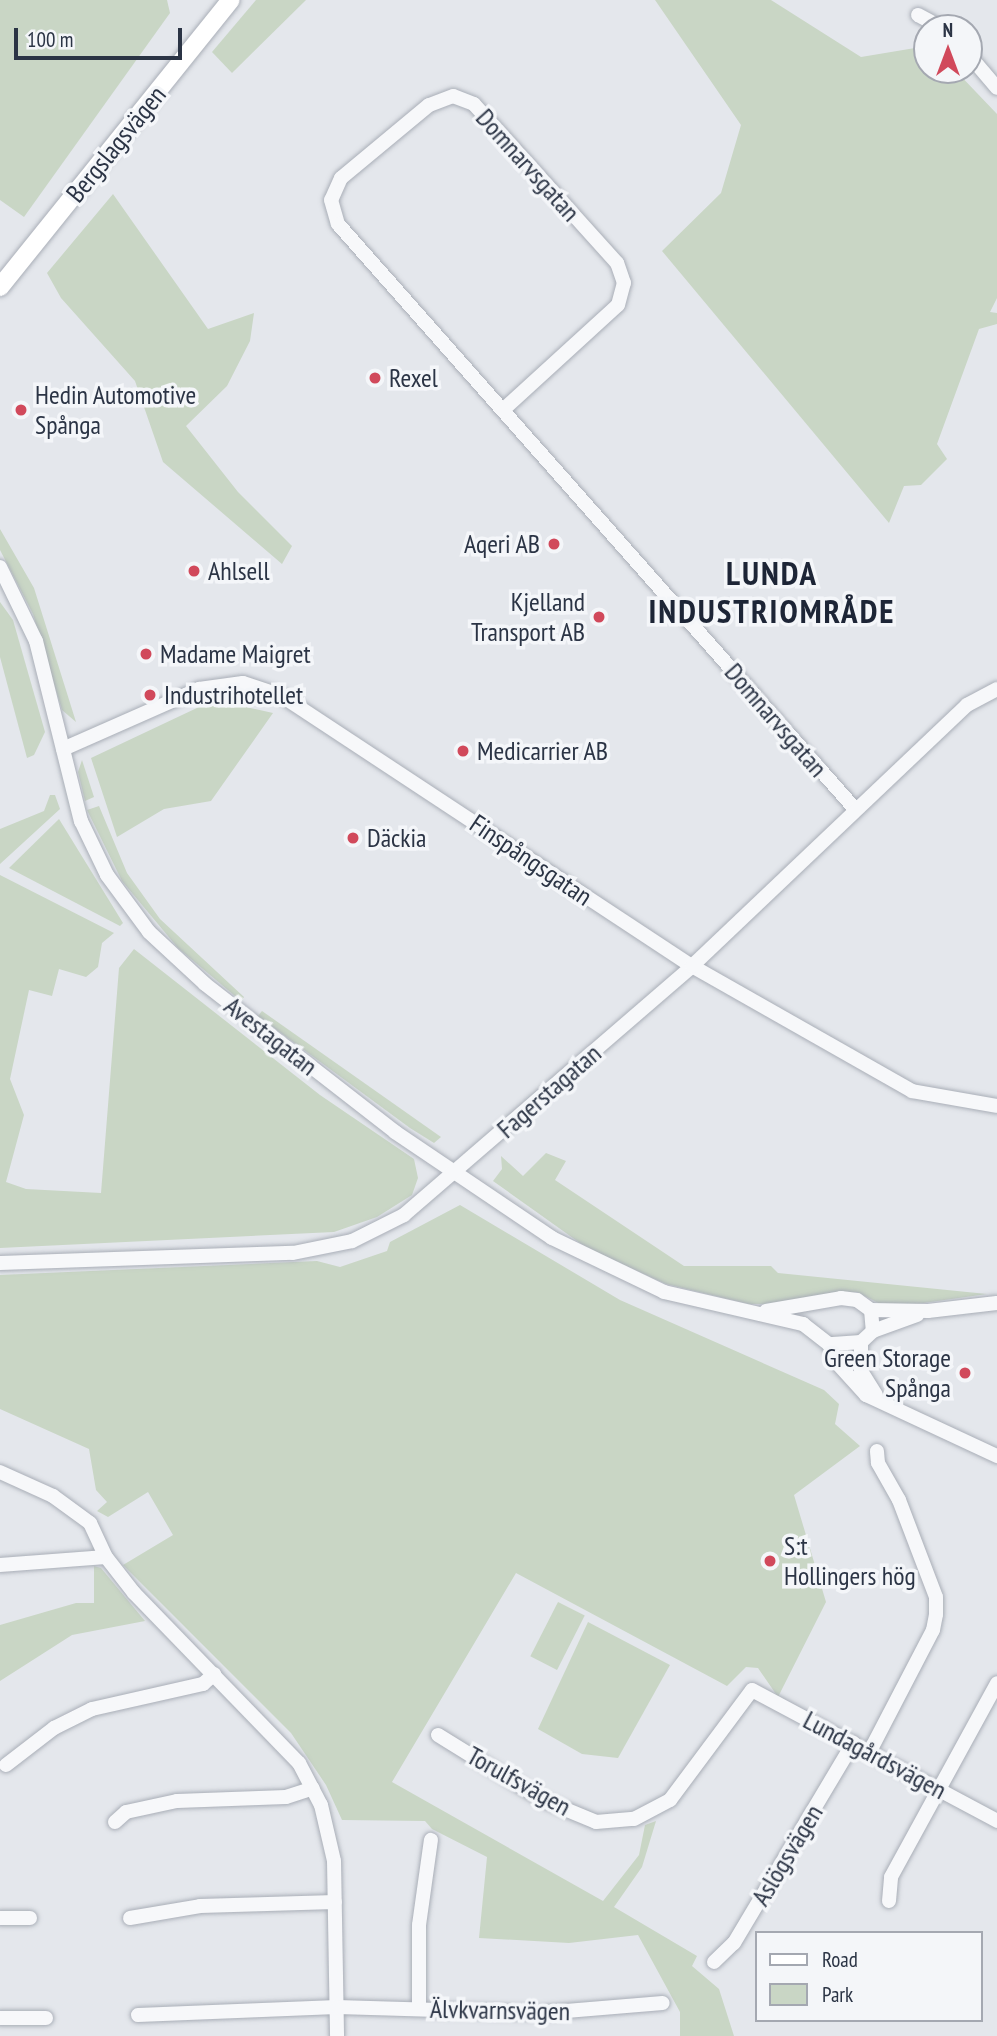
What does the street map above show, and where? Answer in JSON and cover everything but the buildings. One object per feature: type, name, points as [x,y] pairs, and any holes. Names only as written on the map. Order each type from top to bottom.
[{"type":"main road","name":"Bergslagsvägen","points":[[0,288],[232,0]]},
{"type":"street","points":[[983,72],[997,88]]},
{"type":"street","name":"Domnarvsgatan","points":[[503,409],[618,305],[624,284],[617,263],[474,104],[453,96],[429,105],[341,178],[331,200],[338,224],[855,809]]},
{"type":"street","name":"Avestagatan","points":[[0,567],[36,641],[81,821],[107,875],[149,932],[243,1015],[457,1174],[552,1238],[610,1269],[692,1300],[803,1324],[817,1332],[829,1344],[851,1380],[866,1395],[997,1456]]},
{"type":"street","name":"Finspångsgatan","points":[[63,749],[199,689],[243,683],[282,696],[692,966],[912,1091],[997,1106]]},
{"type":"street","name":"Fagerstagatan","points":[[0,1263],[255,1255],[330,1247],[373,1233],[404,1215],[457,1174],[692,966],[967,705],[997,689]]},
{"type":"street","name":"Avestagatan","points":[[748,1312],[849,1298],[871,1310],[928,1311]]},
{"type":"street","points":[[817,1332],[816,1321],[824,1301]]},
{"type":"street","points":[[829,1344],[861,1342],[873,1331],[928,1311],[997,1303]]},
{"type":"street","points":[[871,1310],[873,1331]]},
{"type":"street","name":"Avestagatan","points":[[861,1342],[861,1371],[887,1405]]},
{"type":"street","points":[[870,1751],[933,1630],[936,1614],[936,1597],[922,1559],[878,1463],[877,1451]]},
{"type":"street","points":[[0,1472],[53,1496],[90,1523],[106,1557],[134,1593],[282,1740],[313,1787],[330,1832],[335,1902],[337,2036]]},
{"type":"street","points":[[0,1565],[106,1557]]},
{"type":"street","points":[[6,1765],[54,1728],[92,1709],[203,1684],[214,1674]]},
{"type":"street","points":[[889,1901],[891,1877],[997,1683]]},
{"type":"street","name":"Lundagårdsvägen","points":[[751,1690],[997,1821]]},
{"type":"street","name":"Torulfsvägen","points":[[438,1735],[564,1809],[596,1822],[634,1819],[670,1800],[751,1690]]},
{"type":"street","name":"Aslögsvägen","points":[[714,1962],[734,1943],[853,1743]]},
{"type":"street","points":[[115,1822],[126,1812],[177,1801],[286,1797],[313,1787]]},
{"type":"street","points":[[419,2008],[419,1925],[431,1840]]},
{"type":"street","points":[[130,1918],[200,1906],[335,1902]]},
{"type":"street","points":[[0,1918],[30,1918]]},
{"type":"street","name":"Älvkvarnsvägen","points":[[138,2015],[337,2007],[542,2013],[663,2003]]},
{"type":"street","points":[[0,2018],[46,2018]]},
{"type":"green space","points":[[0,0],[167,0],[170,13],[24,217],[0,200]]},
{"type":"green space","points":[[256,0],[306,0],[232,73],[212,52]]},
{"type":"green space","points":[[655,0],[771,0],[861,57],[913,48],[913,84],[968,84],[997,114],[997,298],[990,312],[997,313],[997,324],[979,329],[937,444],[947,459],[921,485],[904,486],[889,523],[662,251],[721,193],[741,125]]},
{"type":"green space","points":[[113,194],[208,329],[254,313],[250,341],[227,386],[186,426],[238,492],[292,546],[282,564],[163,462],[135,381],[61,298],[47,273]]},
{"type":"green space","points":[[0,529],[34,588],[76,722],[62,710],[33,614],[0,550]]},
{"type":"green space","points":[[0,602],[13,620],[45,732],[34,755],[27,758],[0,657]]},
{"type":"green space","points":[[223,702],[273,713],[211,801],[164,809],[117,837],[91,758],[199,707]]},
{"type":"green space","points":[[82,760],[94,797],[85,801],[78,772]]},
{"type":"green space","points":[[50,795],[55,795],[60,809],[0,864],[0,829],[44,811]]},
{"type":"green space","points":[[99,806],[127,873],[160,919],[244,997],[241,1001],[178,948],[122,881],[87,810]]},
{"type":"green space","points":[[59,819],[123,923],[120,926],[9,868]]},
{"type":"green space","points":[[0,875],[114,933],[102,943],[98,967],[86,977],[59,969],[52,996],[29,990],[10,1079],[24,1115],[6,1182],[26,1189],[101,1193],[119,968],[134,949],[320,1095],[414,1159],[418,1178],[412,1195],[377,1217],[334,1232],[0,1248]]},
{"type":"green space","points":[[262,1011],[441,1137],[434,1143],[410,1128],[258,1016]]},
{"type":"green space","points":[[546,1153],[566,1161],[555,1180],[684,1266],[771,1266],[778,1273],[987,1294],[888,1308],[857,1292],[787,1304],[749,1304],[666,1284],[587,1248],[493,1181],[502,1169],[501,1156],[523,1176]]},
{"type":"green space","points":[[460,1205],[620,1300],[824,1390],[839,1404],[835,1424],[860,1446],[794,1495],[826,1602],[778,1697],[758,1668],[746,1667],[727,1686],[516,1573],[392,1782],[603,1901],[639,1855],[645,1825],[656,1821],[642,1867],[614,1907],[697,1956],[692,1966],[719,1989],[734,2036],[680,2036],[680,2012],[638,1935],[569,1943],[479,1938],[487,1857],[432,1829],[425,1821],[342,1820],[326,1785],[291,1733],[123,1565],[173,1535],[148,1492],[108,1517],[97,1511],[107,1502],[96,1490],[89,1449],[0,1409],[0,1275],[317,1261],[340,1267],[387,1251],[390,1242]]},
{"type":"green space","points":[[94,1566],[101,1568],[145,1621],[72,1635],[0,1681],[0,1625],[76,1603],[94,1603]]},
{"type":"green space","points":[[558,1602],[585,1616],[557,1670],[530,1656]]},
{"type":"green space","points":[[588,1622],[670,1665],[618,1758],[582,1754],[538,1729]]},
{"type":"place","name":"Rexel","points":[[375,378]]},
{"type":"place","name":"Hedin Automotive Spånga","points":[[21,410]]},
{"type":"place","name":"Aqeri AB","points":[[554,544]]},
{"type":"place","name":"Ahlsell","points":[[194,571]]},
{"type":"place","name":"Kjelland Transport AB","points":[[599,617]]},
{"type":"place","name":"Madame Maigret","points":[[146,654]]},
{"type":"place","name":"Industrihotellet","points":[[150,695]]},
{"type":"place","name":"Medicarrier AB","points":[[463,751]]},
{"type":"place","name":"Däckia","points":[[353,838]]},
{"type":"place","name":"Green Storage Spånga","points":[[965,1373]]},
{"type":"place","name":"S:t Hollingers hög","points":[[770,1561]]},
{"type":"district","name":"LUNDA INDUSTRIOMRÅDE","points":[[772,592]]}]
